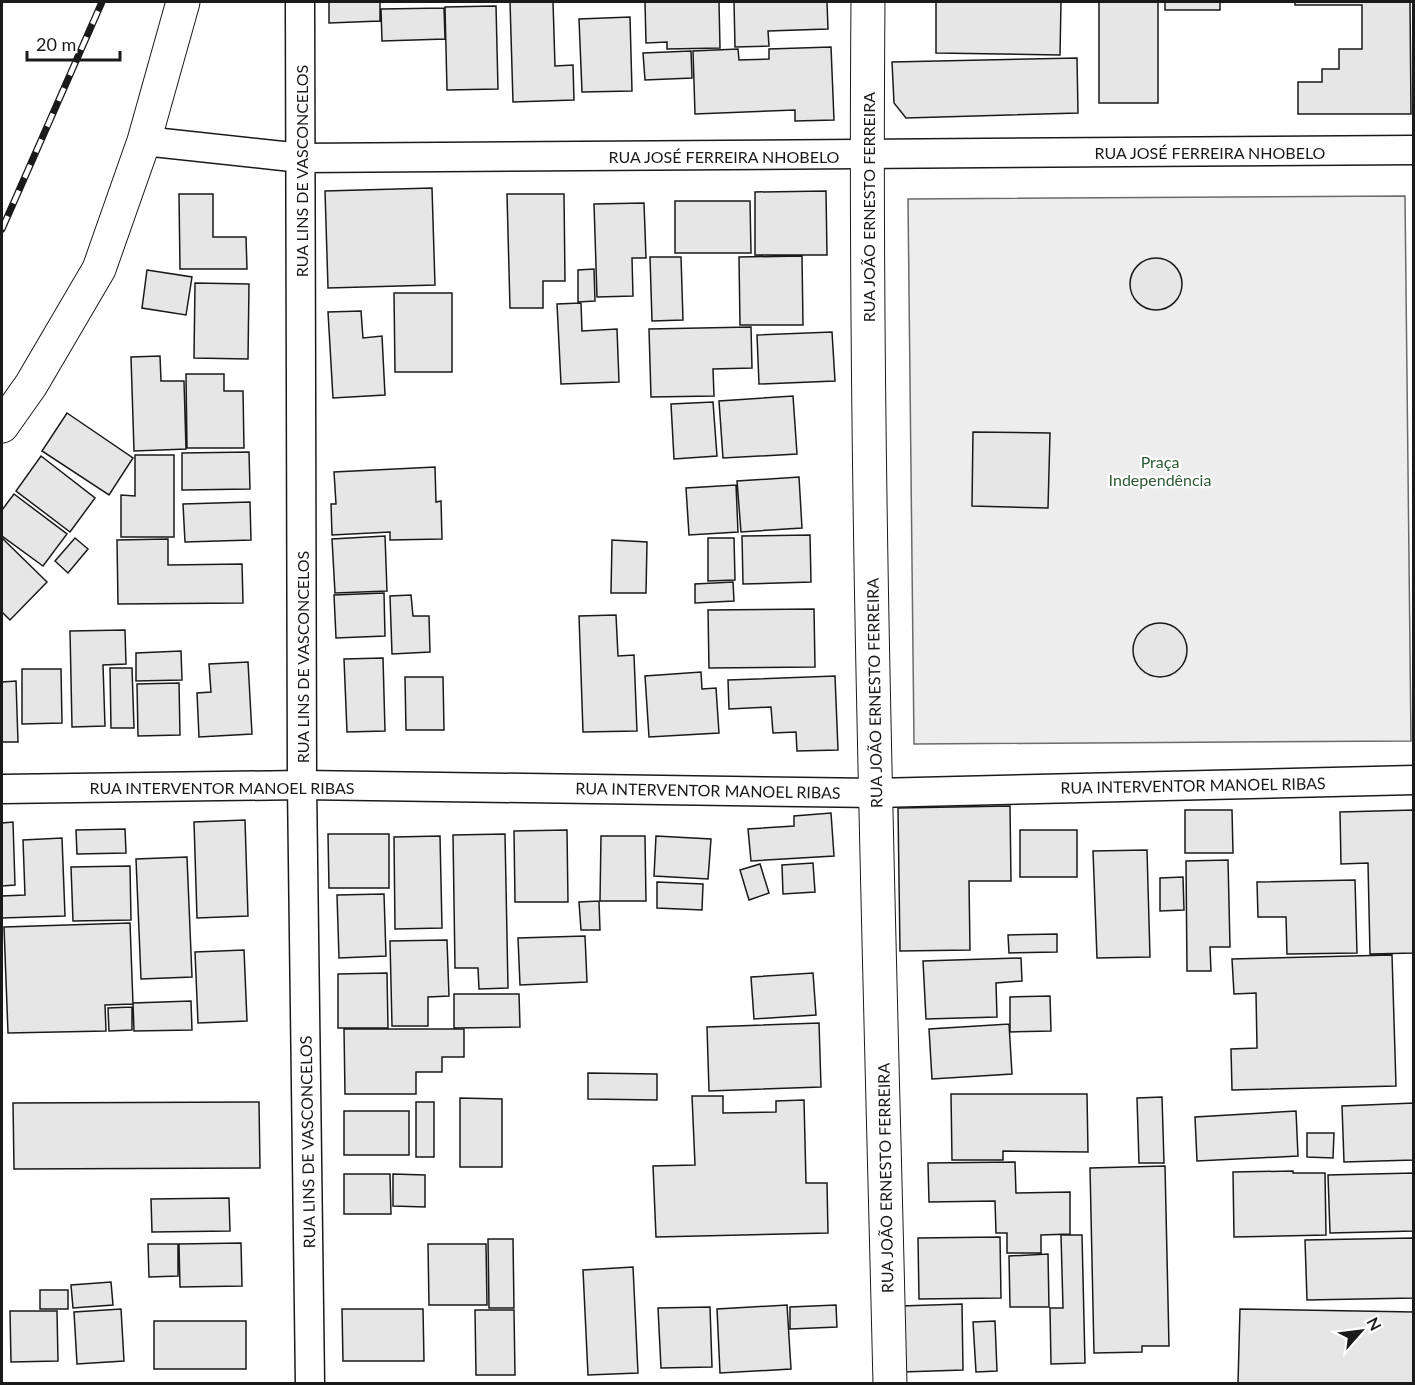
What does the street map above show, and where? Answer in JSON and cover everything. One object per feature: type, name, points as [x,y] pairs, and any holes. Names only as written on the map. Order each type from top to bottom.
[{"type":"street","points":[[2,426],[32,385],[99,269],[144,141],[183,2]]},
{"type":"street","name":"RUA LINS DE VASCONCELOS","points":[[300,2],[302,785],[310,1383]]},
{"type":"street","name":"RUA JOÃO ERNESTO FERREIRA","points":[[868,2],[866,156],[876,793],[890,1383]]},
{"type":"street","name":"RUA JOSÉ FERREIRA NHOBELO","points":[[144,141],[301,158],[866,156],[1413,150]]},
{"type":"street","name":"RUA INTERVENTOR MANOEL RIBAS","points":[[2,789],[302,785],[876,793],[1413,780]]},
{"type":"shaded area","name":"Praça Independência","points":[[1405,196],[1411,741],[914,744],[908,199]]},
{"type":"building","points":[[329,2],[380,2],[380,21],[329,23]]},
{"type":"building","points":[[510,2],[553,2],[555,66],[573,65],[574,100],[513,102]]},
{"type":"building","points":[[645,2],[719,2],[720,48],[667,49],[667,42],[646,43]]},
{"type":"building","points":[[734,2],[827,2],[828,29],[768,31],[769,46],[735,47]]},
{"type":"building","points":[[936,2],[1061,2],[1060,55],[936,53]]},
{"type":"building","points":[[1099,2],[1158,2],[1158,103],[1099,103]]},
{"type":"building","points":[[1165,2],[1220,2],[1220,10],[1165,10]]},
{"type":"building","points":[[1295,2],[1410,2],[1411,114],[1298,114],[1298,82],[1322,82],[1322,69],[1339,69],[1339,49],[1362,49],[1362,5],[1295,5]]},
{"type":"building","points":[[496,6],[498,89],[447,90],[445,7]]},
{"type":"building","points":[[444,8],[445,39],[382,41],[381,9]]},
{"type":"building","points":[[630,17],[632,91],[582,92],[579,19]]},
{"type":"building","points":[[831,47],[834,120],[795,121],[795,110],[695,114],[693,51],[738,49],[739,60],[769,59],[769,49]]},
{"type":"building","points":[[691,51],[692,78],[645,80],[643,53]]},
{"type":"building","points":[[1077,58],[1078,113],[906,118],[894,103],[892,62]]},
{"type":"building","points":[[432,188],[435,285],[328,288],[325,191]]},
{"type":"building","points":[[826,191],[827,255],[755,255],[755,192]]},
{"type":"building","points":[[179,194],[213,194],[213,237],[246,237],[247,269],[180,269]]},
{"type":"building","points":[[507,194],[564,194],[565,281],[543,281],[543,308],[510,308]]},
{"type":"building","points":[[675,201],[750,201],[751,253],[675,253]]},
{"type":"building","points":[[644,203],[646,258],[632,258],[633,296],[597,297],[594,204]]},
{"type":"building","points":[[802,256],[803,325],[740,325],[739,257]]},
{"type":"building","points":[[650,257],[681,257],[683,320],[652,321]]},
{"type":"building","points":[[1156,258],[1166,260],[1174,266],[1180,274],[1182,284],[1180,294],[1174,302],[1166,308],[1156,310],[1146,308],[1138,302],[1132,294],[1130,284],[1132,274],[1138,266],[1146,260]]},
{"type":"building","points":[[594,269],[595,301],[578,302],[578,270]]},
{"type":"building","points":[[147,270],[192,277],[186,315],[142,308]]},
{"type":"building","points":[[195,283],[249,284],[248,359],[194,358]]},
{"type":"building","points":[[394,293],[452,293],[452,372],[395,372]]},
{"type":"building","points":[[581,303],[582,331],[617,329],[619,382],[561,384],[557,304]]},
{"type":"building","points":[[361,311],[363,338],[382,336],[385,395],[333,398],[328,312]]},
{"type":"building","points":[[751,327],[752,368],[713,369],[714,396],[651,397],[649,329]]},
{"type":"building","points":[[832,332],[835,381],[759,384],[757,335]]},
{"type":"building","points":[[160,356],[161,381],[184,381],[186,449],[134,451],[131,357]]},
{"type":"building","points":[[186,374],[224,374],[224,391],[243,391],[244,448],[187,448]]},
{"type":"building","points":[[793,396],[797,454],[723,458],[719,401]]},
{"type":"building","points":[[713,402],[717,456],[674,459],[671,404]]},
{"type":"building","points":[[67,413],[133,458],[109,495],[42,451]]},
{"type":"building","points":[[973,432],[1050,433],[1048,508],[972,506]]},
{"type":"building","points":[[249,452],[250,489],[182,490],[182,453]]},
{"type":"building","points":[[135,455],[174,455],[174,537],[121,537],[121,495],[135,496]]},
{"type":"building","points":[[41,456],[95,498],[70,532],[16,491]]},
{"type":"building","points":[[435,467],[436,502],[441,501],[442,539],[390,540],[390,532],[332,535],[331,504],[336,504],[334,472]]},
{"type":"building","points":[[799,477],[802,528],[741,532],[737,481]]},
{"type":"building","points":[[736,485],[738,532],[689,535],[686,488]]},
{"type":"building","points":[[14,494],[67,534],[43,566],[2,536],[2,510]]},
{"type":"building","points":[[250,502],[251,540],[185,542],[183,504]]},
{"type":"building","points":[[810,535],[811,582],[743,584],[742,536]]},
{"type":"building","points":[[385,536],[387,591],[335,593],[332,539]]},
{"type":"building","points":[[2,538],[47,582],[10,620],[2,612]]},
{"type":"building","points":[[75,538],[88,549],[68,573],[55,561]]},
{"type":"building","points":[[708,538],[734,538],[735,580],[708,581]]},
{"type":"building","points":[[168,539],[168,565],[242,564],[243,603],[118,604],[117,540]]},
{"type":"building","points":[[612,540],[647,542],[646,593],[611,593]]},
{"type":"building","points":[[733,582],[734,601],[695,603],[695,584]]},
{"type":"building","points":[[384,593],[385,636],[336,638],[334,595]]},
{"type":"building","points":[[411,595],[413,616],[429,616],[430,652],[392,654],[390,596]]},
{"type":"building","points":[[814,609],[815,667],[709,668],[708,610]]},
{"type":"building","points":[[616,615],[618,656],[634,655],[637,731],[583,732],[579,616]]},
{"type":"building","points":[[1155,623],[1165,623],[1175,627],[1183,635],[1187,650],[1183,665],[1175,673],[1165,677],[1155,677],[1145,673],[1137,665],[1133,655],[1133,645],[1137,635],[1145,627]]},
{"type":"building","points":[[125,630],[126,664],[103,665],[105,726],[72,727],[70,631]]},
{"type":"building","points":[[181,651],[182,680],[136,681],[136,653]]},
{"type":"building","points":[[383,658],[385,731],[347,732],[344,659]]},
{"type":"building","points":[[248,662],[252,734],[199,737],[197,693],[211,692],[209,664]]},
{"type":"building","points":[[110,668],[132,668],[134,728],[111,728]]},
{"type":"building","points":[[22,669],[61,669],[62,723],[22,724]]},
{"type":"building","points":[[701,672],[702,689],[716,688],[719,733],[649,737],[645,676]]},
{"type":"building","points":[[835,676],[838,750],[797,751],[796,732],[773,733],[771,707],[729,709],[728,680]]},
{"type":"building","points":[[405,677],[443,677],[444,730],[406,730]]},
{"type":"building","points":[[16,681],[18,742],[2,742],[2,682]]},
{"type":"building","points":[[179,683],[180,735],[138,736],[137,684]]},
{"type":"building","points":[[1010,806],[1011,881],[969,881],[970,950],[900,951],[898,808]]},
{"type":"building","points":[[1185,810],[1232,810],[1233,853],[1185,853]]},
{"type":"building","points":[[1414,810],[1414,953],[1370,954],[1368,863],[1341,864],[1340,812]]},
{"type":"building","points":[[831,813],[834,856],[751,861],[748,829],[794,826],[794,816]]},
{"type":"building","points":[[245,820],[248,916],[197,918],[194,822]]},
{"type":"building","points":[[13,822],[15,885],[2,886],[2,823]]},
{"type":"building","points":[[125,829],[126,853],[77,854],[76,830]]},
{"type":"building","points":[[567,830],[568,902],[515,902],[514,831]]},
{"type":"building","points":[[1020,830],[1077,830],[1077,877],[1020,877]]},
{"type":"building","points":[[328,834],[389,834],[389,888],[329,888]]},
{"type":"building","points":[[505,834],[508,988],[479,989],[478,968],[455,968],[453,835]]},
{"type":"building","points":[[440,836],[442,928],[395,929],[394,837]]},
{"type":"building","points":[[601,836],[645,836],[646,901],[600,901]]},
{"type":"building","points":[[656,836],[711,839],[708,879],[654,876]]},
{"type":"building","points":[[62,838],[65,916],[2,918],[2,896],[25,895],[23,840]]},
{"type":"building","points":[[1147,850],[1150,957],[1097,958],[1093,851]]},
{"type":"building","points":[[187,857],[192,977],[141,979],[136,859]]},
{"type":"building","points":[[1228,860],[1230,947],[1210,947],[1211,971],[1187,971],[1186,861]]},
{"type":"building","points":[[813,863],[815,892],[783,894],[782,865]]},
{"type":"building","points":[[760,864],[769,893],[749,900],[740,870]]},
{"type":"building","points":[[130,866],[131,920],[73,921],[71,867]]},
{"type":"building","points":[[1183,877],[1184,910],[1160,911],[1160,878]]},
{"type":"building","points":[[1355,880],[1357,953],[1287,954],[1286,917],[1258,917],[1257,882]]},
{"type":"building","points":[[657,882],[703,884],[702,910],[657,908]]},
{"type":"building","points":[[384,894],[386,956],[339,958],[337,895]]},
{"type":"building","points":[[599,901],[600,930],[581,930],[579,902]]},
{"type":"building","points":[[130,923],[133,1004],[105,1005],[106,1031],[8,1033],[4,927]]},
{"type":"building","points":[[1057,934],[1057,952],[1009,953],[1008,935]]},
{"type":"building","points":[[585,936],[587,982],[520,985],[518,938]]},
{"type":"building","points":[[447,940],[449,996],[428,997],[428,1026],[392,1026],[390,941]]},
{"type":"building","points":[[244,950],[247,1021],[198,1023],[195,952]]},
{"type":"building","points":[[1392,955],[1396,1086],[1232,1090],[1231,1049],[1257,1048],[1256,993],[1234,994],[1232,959]]},
{"type":"building","points":[[1021,958],[1022,981],[996,983],[997,1017],[926,1019],[923,961]]},
{"type":"building","points":[[387,973],[388,1028],[338,1028],[338,974]]},
{"type":"building","points":[[813,973],[816,1015],[754,1019],[751,977]]},
{"type":"building","points":[[454,994],[519,994],[520,1027],[454,1028]]},
{"type":"building","points":[[1050,996],[1051,1031],[1010,1032],[1010,997]]},
{"type":"building","points":[[191,1001],[192,1030],[134,1031],[133,1003]]},
{"type":"building","points":[[132,1007],[132,1030],[109,1031],[108,1008]]},
{"type":"building","points":[[819,1023],[821,1087],[709,1091],[707,1027]]},
{"type":"building","points":[[1009,1024],[1012,1074],[932,1079],[929,1029]]},
{"type":"building","points":[[344,1029],[464,1029],[464,1057],[442,1057],[442,1072],[416,1072],[416,1094],[345,1094]]},
{"type":"building","points":[[588,1073],[657,1074],[657,1100],[588,1099]]},
{"type":"building","points":[[951,1094],[1087,1094],[1088,1152],[1003,1151],[1003,1160],[952,1160]]},
{"type":"building","points":[[692,1096],[723,1096],[723,1113],[776,1112],[776,1101],[804,1100],[806,1183],[827,1183],[828,1233],[656,1237],[653,1166],[695,1165]]},
{"type":"building","points":[[1162,1097],[1164,1163],[1139,1163],[1137,1098]]},
{"type":"building","points":[[460,1098],[502,1099],[502,1167],[460,1167]]},
{"type":"building","points":[[259,1102],[260,1168],[14,1169],[13,1103]]},
{"type":"building","points":[[416,1102],[434,1102],[434,1157],[416,1157]]},
{"type":"building","points":[[1414,1103],[1414,1160],[1344,1162],[1342,1106]]},
{"type":"building","points":[[344,1111],[409,1111],[409,1155],[344,1155]]},
{"type":"building","points":[[1296,1111],[1298,1156],[1197,1161],[1195,1117]]},
{"type":"building","points":[[1307,1133],[1334,1133],[1333,1158],[1307,1157]]},
{"type":"building","points":[[1015,1162],[1016,1193],[1070,1192],[1070,1234],[1041,1235],[1041,1253],[1007,1253],[1007,1233],[996,1233],[995,1201],[929,1202],[928,1163]]},
{"type":"building","points":[[1165,1166],[1169,1346],[1142,1346],[1142,1352],[1094,1353],[1090,1168]]},
{"type":"building","points":[[1293,1171],[1293,1173],[1325,1173],[1326,1235],[1234,1237],[1233,1172]]},
{"type":"building","points":[[1414,1173],[1414,1231],[1330,1233],[1328,1175]]},
{"type":"building","points":[[344,1174],[390,1174],[391,1214],[344,1214]]},
{"type":"building","points":[[393,1174],[425,1175],[425,1207],[393,1206]]},
{"type":"building","points":[[229,1198],[230,1231],[152,1232],[151,1199]]},
{"type":"building","points":[[1061,1235],[1082,1235],[1085,1363],[1051,1364],[1050,1308],[1063,1308]]},
{"type":"building","points":[[1000,1237],[1001,1298],[919,1299],[918,1238]]},
{"type":"building","points":[[1413,1238],[1414,1298],[1307,1300],[1305,1240]]},
{"type":"building","points":[[488,1239],[513,1239],[514,1308],[489,1308]]},
{"type":"building","points":[[241,1243],[242,1286],[180,1287],[179,1244]]},
{"type":"building","points":[[148,1244],[178,1244],[178,1276],[149,1277]]},
{"type":"building","points":[[428,1244],[486,1244],[487,1305],[429,1305]]},
{"type":"building","points":[[1048,1254],[1049,1307],[1010,1307],[1009,1256]]},
{"type":"building","points":[[633,1267],[638,1373],[588,1375],[583,1270]]},
{"type":"building","points":[[111,1282],[113,1305],[73,1308],[71,1285]]},
{"type":"building","points":[[40,1290],[68,1290],[68,1309],[40,1309]]},
{"type":"building","points":[[962,1304],[963,1370],[902,1372],[901,1306]]},
{"type":"building","points":[[787,1305],[791,1369],[720,1373],[717,1309]]},
{"type":"building","points":[[836,1305],[837,1327],[790,1329],[790,1307]]},
{"type":"building","points":[[710,1307],[712,1367],[661,1368],[658,1308]]},
{"type":"building","points":[[121,1309],[124,1361],[77,1364],[74,1312]]},
{"type":"building","points":[[342,1309],[423,1309],[424,1361],[343,1361]]},
{"type":"building","points":[[1240,1309],[1414,1312],[1414,1384],[1238,1383]]},
{"type":"building","points":[[475,1310],[514,1310],[515,1375],[476,1375]]},
{"type":"building","points":[[10,1311],[57,1311],[58,1361],[11,1362]]},
{"type":"building","points":[[154,1321],[246,1321],[246,1369],[154,1369]]},
{"type":"building","points":[[995,1321],[997,1371],[976,1372],[973,1322]]},
{"type":"railway","points":[[2,229],[102,2]]}]
